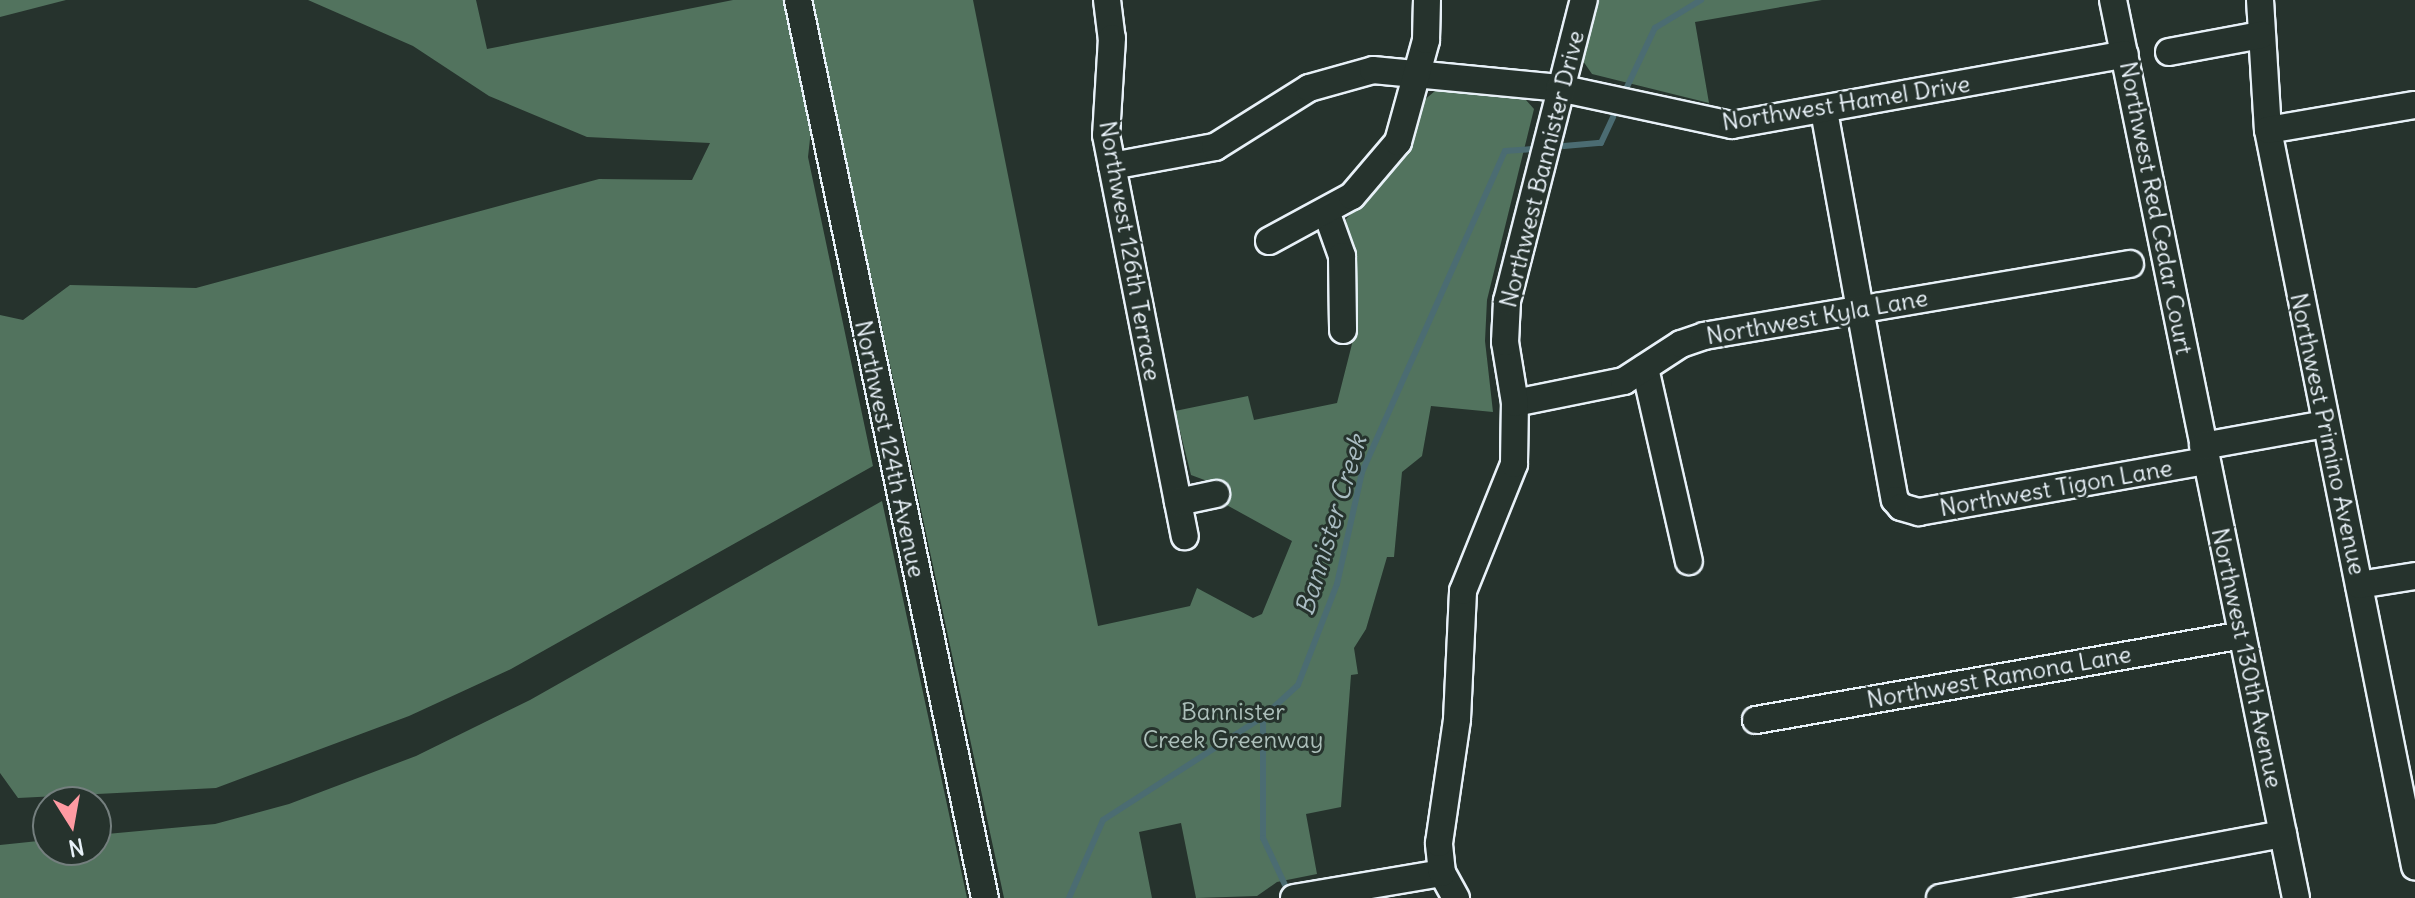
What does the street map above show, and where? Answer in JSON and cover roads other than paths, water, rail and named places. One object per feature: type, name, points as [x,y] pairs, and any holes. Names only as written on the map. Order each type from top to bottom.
[{"type":"street","name":"Northwest 124th Avenue","points":[[798,0],[985,898]]},
{"type":"street","name":"Northwest 126th Terrace","points":[[1107,0],[1112,57],[1104,117],[1185,536]]},
{"type":"street","points":[[1269,241],[1326,211],[1375,175],[1398,142],[1419,71],[1427,0]]},
{"type":"street","name":"Northwest Bannister Drive","points":[[1456,898],[1442,873],[1439,843],[1457,719],[1463,591],[1477,549],[1509,484],[1516,444],[1515,403],[1505,342],[1507,301],[1553,131],[1559,88],[1584,0]]},
{"type":"street","name":"Northwest Red Cedar Court","points":[[2113,0],[2198,417]]},
{"type":"street","name":"Northwest Primino Avenue","points":[[2260,0],[2268,130],[2415,866]]},
{"type":"street","points":[[2169,52],[2261,35]]},
{"type":"street","name":"Northwest Hamel Drive","points":[[1112,166],[1215,147],[1309,88],[1350,73],[1419,71],[1559,88],[1712,125],[1824,111],[2125,54]]},
{"type":"street","points":[[2268,130],[2415,105]]},
{"type":"street","points":[[1824,111],[1860,308]]},
{"type":"street","points":[[1326,211],[1342,256],[1343,330]]},
{"type":"street","name":"Northwest Kyla Lane","points":[[1515,403],[1601,389],[1645,368],[1681,344],[1704,336],[2130,264]]},
{"type":"street","name":"Northwest Tigon Lane","points":[[1860,308],[1895,500],[1906,511],[2205,454],[2325,424]]},
{"type":"street","points":[[1645,368],[1689,561]]},
{"type":"street","name":"Northwest 130th Avenue","points":[[2198,417],[2296,898]]},
{"type":"street","points":[[1178,502],[1216,494]]},
{"type":"street","points":[[2359,585],[2415,576]]},
{"type":"street","name":"Northwest Ramona Lane","points":[[1756,720],[2242,635]]},
{"type":"street","points":[[1940,898],[2283,834]]},
{"type":"street","points":[[1294,898],[1442,873]]},
{"type":"waterway","name":"Bannister Creek","points":[[1626,89],[1655,28],[1701,0]]},
{"type":"waterway","name":"Bannister Creek","points":[[1564,146],[1601,143],[1613,117]]},
{"type":"waterway","name":"Bannister Creek","points":[[1069,898],[1103,820],[1263,717],[1298,685],[1337,584],[1362,472],[1505,151],[1532,149]]},
{"type":"waterway","points":[[1263,717],[1263,838],[1285,885]]},
{"type":"park label","name":"Bannister Creek Greenway","points":[[1233,726]]}]
